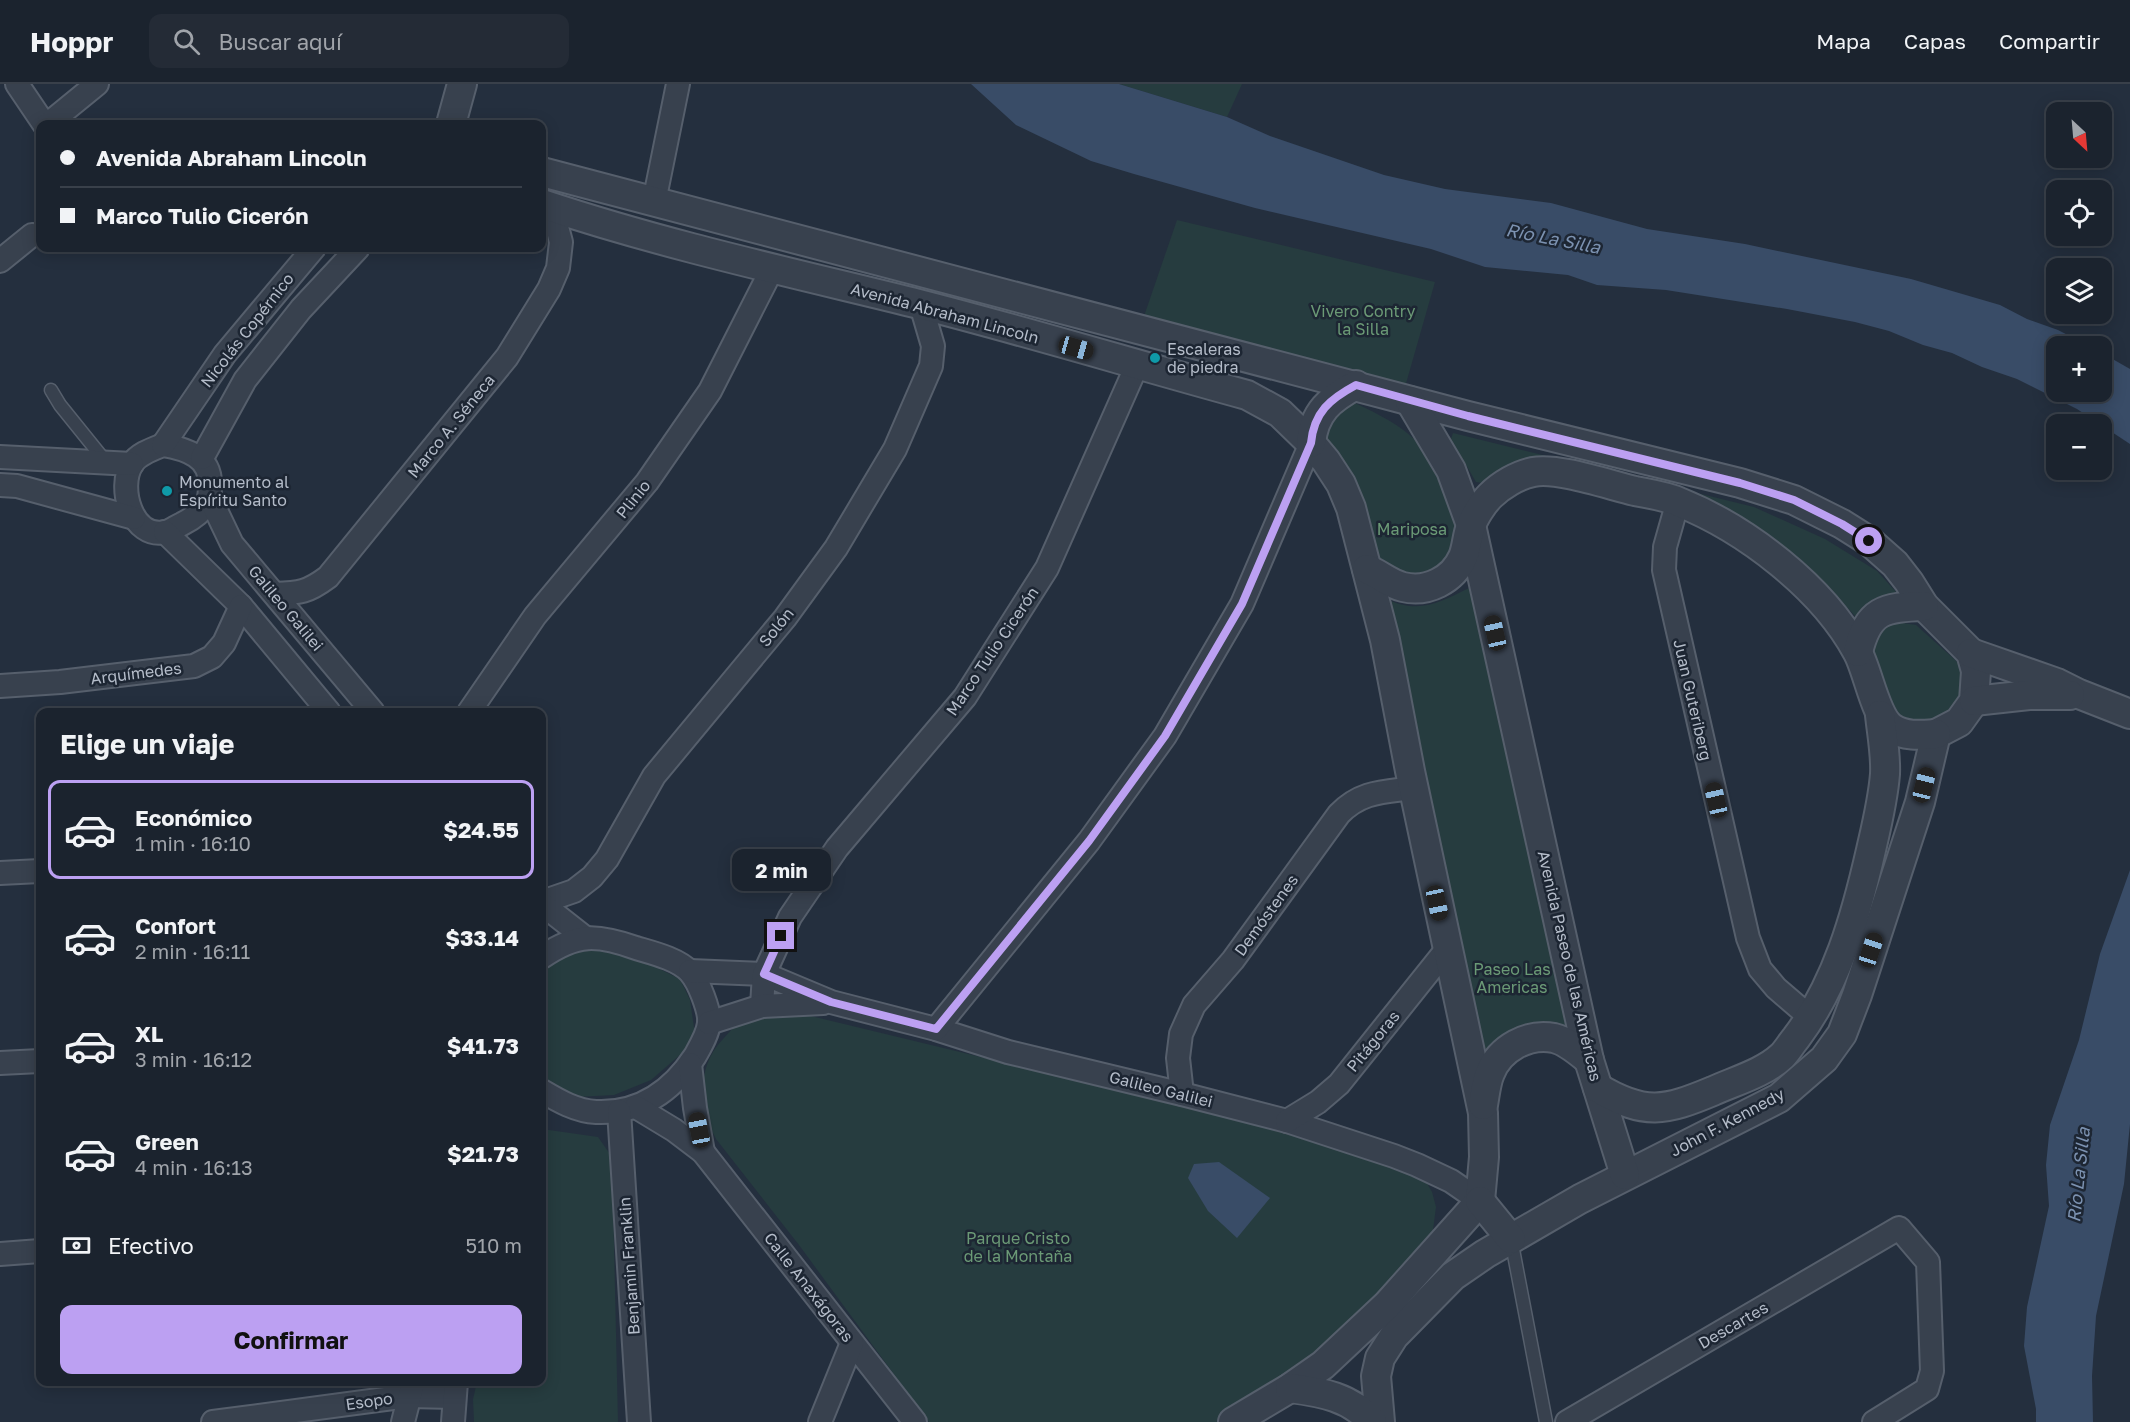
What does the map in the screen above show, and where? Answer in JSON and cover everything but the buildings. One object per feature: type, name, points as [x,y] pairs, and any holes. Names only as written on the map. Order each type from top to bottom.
[{"type":"street","points":[[17,84],[43,120]]},
{"type":"street","points":[[51,120],[98,84]]},
{"type":"street","points":[[452,120],[462,84]]},
{"type":"street","points":[[654,201],[678,84]]},
{"type":"street","name":"Avenida Abraham Lincoln","points":[[546,173],[1410,401],[1740,483],[1794,500],[1842,524],[1869,541],[1895,564],[1924,606],[1971,653]]},
{"type":"street","name":"Avenida Abraham Lincoln","points":[[547,206],[772,269],[921,305],[1247,395],[1280,413],[1326,461],[1341,484],[1351,508],[1367,569]]},
{"type":"street","name":"Marco A. Séneca","points":[[275,594],[296,593],[312,589],[328,577],[507,357],[549,289],[558,268],[561,242],[547,206]]},
{"type":"street","points":[[0,261],[32,235]]},
{"type":"street","name":"Nicolás Copérnico","points":[[164,445],[225,354],[311,252]]},
{"type":"street","name":"Nicolás Copérnico","points":[[201,458],[245,380],[301,309],[354,252]]},
{"type":"street","name":"Plinio","points":[[472,708],[534,616],[647,482],[710,391],[772,269]]},
{"type":"street","name":"Solón","points":[[546,902],[574,891],[592,877],[607,859],[654,776],[784,618],[836,548],[895,449],[931,366],[933,346],[921,305]]},
{"type":"street","name":"Marco Tulio Cicerón","points":[[762,1006],[764,974],[790,917],[837,848],[965,697],[1047,567],[1137,365]]},
{"type":"street","points":[[936,1029],[1089,841],[1165,736],[1242,604],[1311,443],[1312,430],[1326,406],[1335,397],[1356,385]]},
{"type":"street","name":"Avenida Paseo de las Américas","points":[[1410,401],[1451,470],[1471,525],[1589,1060],[1625,1175]]},
{"type":"street","points":[[164,445],[179,448],[201,458],[207,467],[210,480],[210,498],[204,508],[192,518],[165,532],[155,532],[144,528],[134,518],[126,490],[126,479],[132,464],[140,456],[164,445]]},
{"type":"street","points":[[0,457],[132,464]]},
{"type":"street","points":[[1367,569],[1412,589],[1432,586],[1445,579],[1459,563],[1471,525],[1490,496],[1513,479],[1534,472],[1555,472],[1678,501],[1745,535],[1797,577],[1840,625],[1858,652],[1880,715],[1891,728],[1904,733],[1936,734],[1959,722],[1974,701],[1976,671],[1971,653]]},
{"type":"street","points":[[0,485],[17,486],[134,518]]},
{"type":"street","name":"Galileo Galilei","points":[[210,498],[232,544],[370,708]]},
{"type":"street","name":"Juan Guteriberg","points":[[1678,501],[1665,547],[1664,570],[1748,938],[1760,969],[1776,988],[1811,1018]]},
{"type":"street","name":"Galileo Galilei","points":[[165,532],[241,606],[327,708]]},
{"type":"street","points":[[1233,1422],[1323,1365],[1387,1305],[1480,1201],[1484,1157],[1483,1113],[1413,788],[1385,640],[1367,569]]},
{"type":"street","name":"Arquímedes","points":[[0,686],[60,682],[194,666],[212,657],[224,643],[241,606]]},
{"type":"street","points":[[1858,652],[1862,634],[1867,624],[1875,617],[1886,610],[1924,606]]},
{"type":"street","points":[[1971,653],[2057,683],[2120,710]]},
{"type":"street","points":[[1974,701],[2029,695],[2079,694]]},
{"type":"street","name":"John F. Kennedy","points":[[1598,1088],[1630,1104],[1648,1108],[1666,1108],[1683,1104],[1758,1071],[1782,1057],[1811,1018],[1828,988],[1860,900],[1882,801],[1885,771],[1880,715]]},
{"type":"street","name":"John F. Kennedy","points":[[1625,1175],[1779,1098],[1824,1059],[1842,1034],[1857,996],[1920,802],[1936,734]]},
{"type":"street","name":"Demóstenes","points":[[1182,1094],[1178,1058],[1181,1034],[1194,1005],[1233,960],[1350,802],[1364,796],[1413,788]]},
{"type":"street","points":[[0,873],[36,871]]},
{"type":"street","points":[[546,906],[584,937]]},
{"type":"street","points":[[546,954],[556,947],[584,937],[611,939],[671,961],[690,971],[700,987],[709,1023],[702,1045],[690,1064],[662,1094],[627,1109],[595,1112],[569,1107],[546,1093]]},
{"type":"street","name":"Pitágoras","points":[[1287,1121],[1318,1102],[1339,1084],[1447,949]]},
{"type":"street","name":"Galileo Galilei","points":[[690,971],[764,974],[831,1002],[936,1029],[1008,1052],[1287,1121],[1409,1162],[1451,1181],[1480,1201]]},
{"type":"street","name":"Galileo Galilei","points":[[709,1023],[762,1006],[831,1002]]},
{"type":"street","points":[[1483,1113],[1490,1073],[1498,1058],[1514,1045],[1534,1036],[1556,1039],[1577,1050],[1589,1060]]},
{"type":"street","points":[[0,1063],[36,1061]]},
{"type":"street","name":"Calle Anaxágoras","points":[[690,1064],[703,1152]]},
{"type":"street","name":"Calle Anaxágoras","points":[[627,1109],[674,1130],[703,1152],[915,1422]]},
{"type":"street","name":"Benjamin Franklin","points":[[627,1109],[639,1422]]},
{"type":"street","points":[[1380,1422],[1376,1376],[1380,1358],[1394,1335],[1453,1276],[1485,1254],[1625,1175]]},
{"type":"street","points":[[1480,1201],[1511,1239]]},
{"type":"street","name":"Descartes","points":[[1567,1422],[1899,1228],[1929,1262],[1932,1371],[1927,1389],[1874,1422]]},
{"type":"street","points":[[0,1254],[36,1251]]},
{"type":"street","points":[[820,1422],[852,1343]]},
{"type":"street","points":[[1290,1388],[1316,1391],[1343,1400],[1352,1404],[1372,1422]]},
{"type":"street","points":[[403,1422],[411,1389]]},
{"type":"street","name":"Esopo","points":[[213,1422],[411,1389],[455,1389]]},
{"type":"street","points":[[453,1422],[455,1389]]},
{"type":"lane","points":[[51,390],[60,405],[106,462]]},
{"type":"lane","points":[[1511,1239],[1546,1422]]},
{"type":"green space","points":[[1119,84],[1242,84],[1227,117]]},
{"type":"green space","name":"Vivero Contry la Silla","points":[[1177,220],[1435,282],[1405,387],[1142,322]]},
{"type":"green space","name":"Mariposa","points":[[1355,403],[1389,421],[1415,440],[1435,465],[1443,482],[1457,525],[1453,555],[1421,582],[1377,563],[1324,445],[1327,413],[1338,405]]},
{"type":"green space","points":[[1453,433],[1754,507],[1825,539],[1877,571],[1897,593],[1856,617],[1811,569],[1751,525],[1548,464],[1483,483],[1476,482],[1451,439]]},
{"type":"green space","name":"Paseo Las Americas","points":[[1469,588],[1573,1033],[1481,1061],[1388,600],[1410,606],[1420,606],[1439,602]]},
{"type":"green space","points":[[1890,621],[1916,625],[1973,676],[1958,712],[1936,730],[1896,728],[1871,662],[1874,639]]},
{"type":"green space","points":[[583,948],[637,958],[680,979],[690,1000],[696,1041],[651,1080],[614,1095],[576,1097],[546,1083],[546,966]]},
{"type":"green space","name":"Parque Cristo de la Montaña","points":[[786,1010],[1383,1154],[1423,1176],[1432,1192],[1436,1207],[1433,1230],[1422,1247],[1324,1351],[1217,1422],[929,1422],[799,1245],[716,1139],[710,1127],[703,1088],[704,1075],[714,1050],[736,1026]]},
{"type":"green space","points":[[546,1130],[598,1137],[612,1157],[618,1422],[474,1422],[473,1399],[476,1386],[546,1386]]},
{"type":"water","name":"Río La Silla","points":[[971,84],[1119,84],[1227,117],[1270,136],[1384,175],[1445,189],[1551,203],[1647,229],[1745,244],[1911,279],[2000,305],[2027,319],[2070,336],[2046,336],[2046,394],[2017,379],[1982,367],[1952,353],[1855,322],[1666,290],[1597,285],[1568,275],[1485,267],[1431,249],[1255,208],[1091,161],[1016,125]]},
{"type":"water","points":[[2112,359],[2130,369],[2130,444],[2112,432],[2112,414],[2085,414],[2063,402],[2112,402]]},
{"type":"water","name":"Río La Silla","points":[[2130,870],[2130,1124],[2124,1184],[2096,1316],[2092,1376],[2093,1422],[2036,1422],[2036,1409],[2024,1346],[2027,1307],[2049,1206],[2046,1165],[2050,1125],[2079,1040],[2100,954]]},
{"type":"water","points":[[1219,1162],[1270,1198],[1237,1238],[1208,1211],[1188,1178],[1194,1164]]},
{"type":"place","name":"Escaleras de piedra","points":[[1155,358]]},
{"type":"place","name":"Monumento al Espíritu Santo","points":[[167,491]]},
{"type":"route","points":[[781,936],[764,974],[831,1002],[936,1029],[1089,841],[1165,736],[1242,604],[1311,443],[1312,430],[1326,406],[1335,397],[1356,385],[1468,416],[1740,483],[1794,500],[1842,524],[1869,541]]}]
